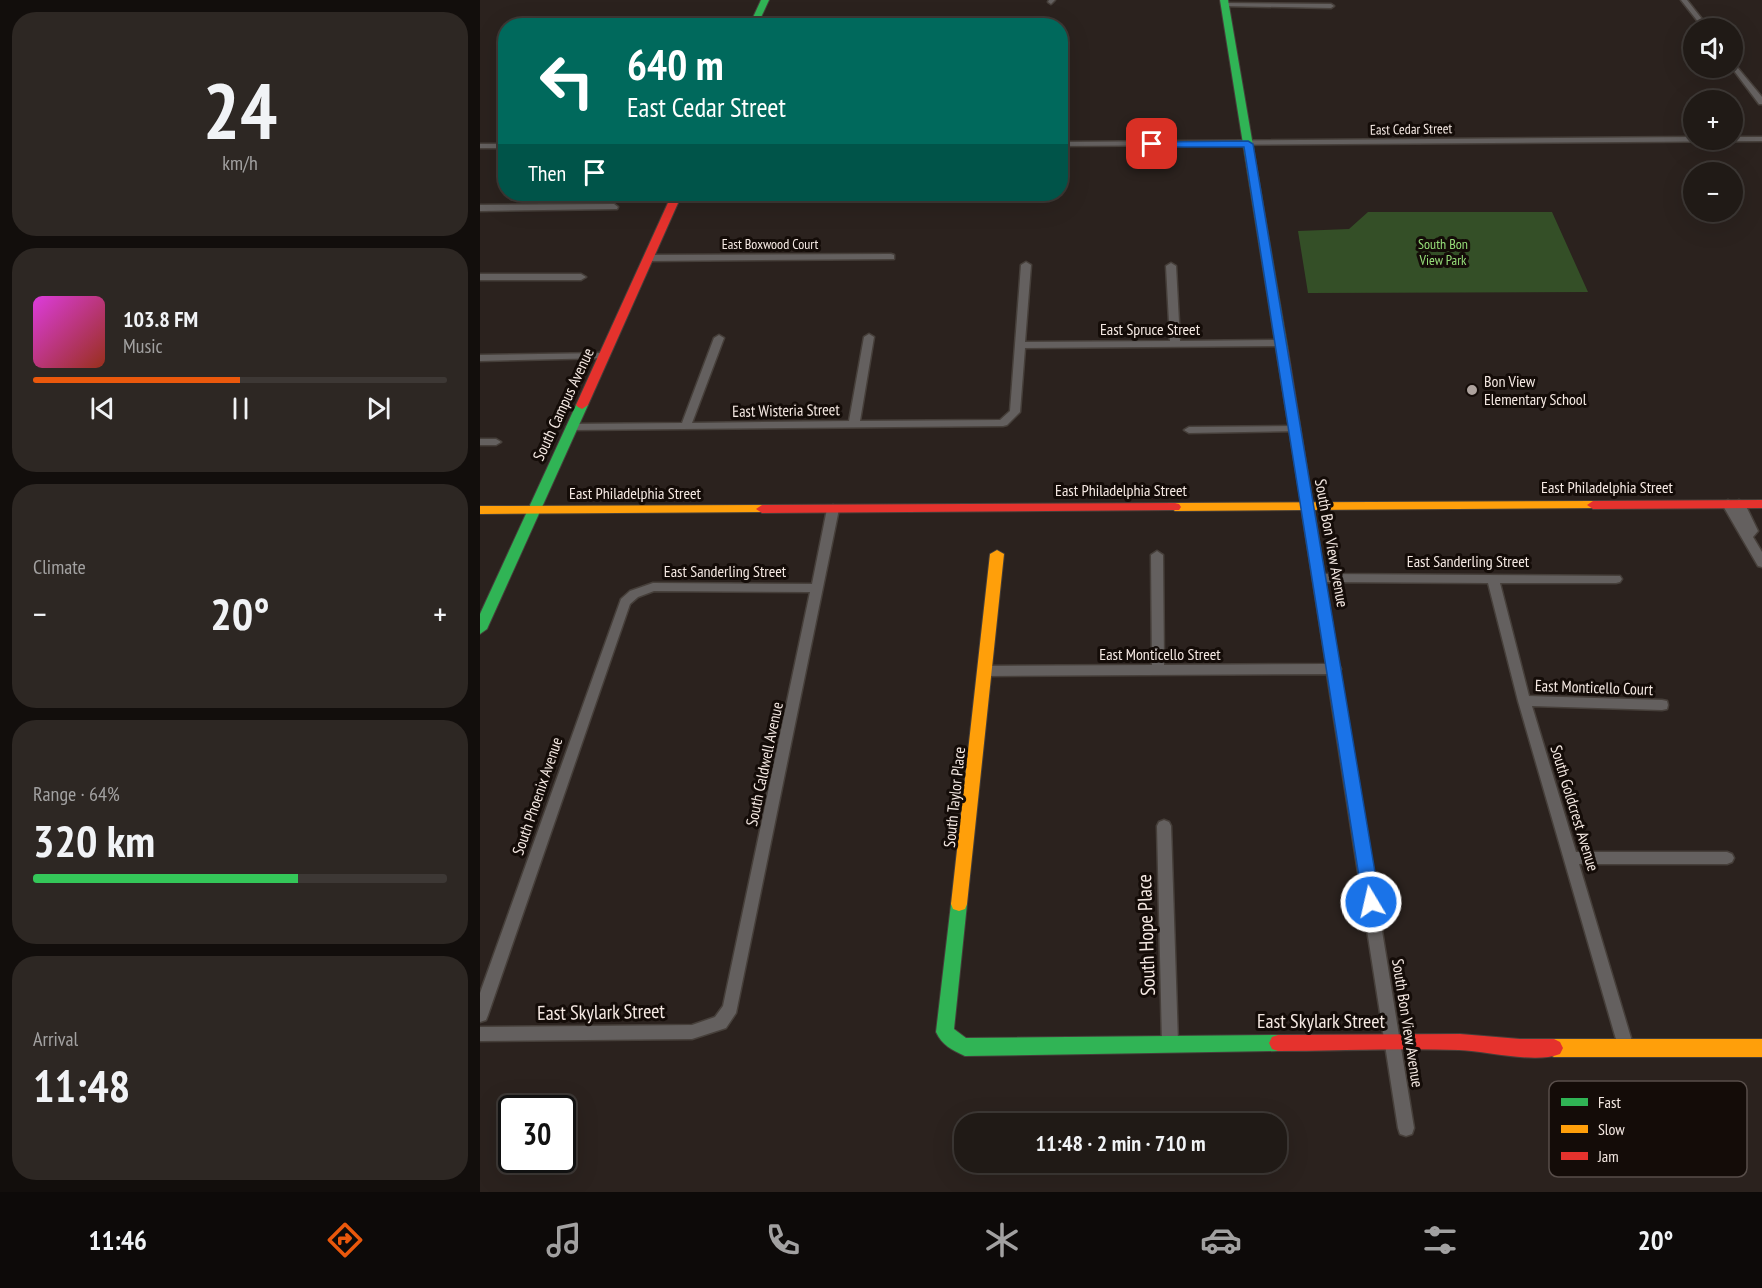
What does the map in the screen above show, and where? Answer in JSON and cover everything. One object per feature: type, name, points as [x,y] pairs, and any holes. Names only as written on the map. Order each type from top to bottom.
[{"type":"street","points":[[757,18],[765,0]]},
{"type":"street","points":[[1684,0],[1698,18]]},
{"type":"street","points":[[1225,3],[1331,6]]},
{"type":"street","name":"South Bon View Avenue","points":[[1225,3],[1335,669],[1406,1128]]},
{"type":"street","points":[[1743,77],[1762,102]]},
{"type":"street","name":"East Cedar Street","points":[[1068,144],[1762,140]]},
{"type":"street","points":[[480,146],[498,146]]},
{"type":"street","name":"South Campus Avenue","points":[[480,629],[673,201]]},
{"type":"street","points":[[480,208],[614,207]]},
{"type":"street","name":"East Boxwood Court","points":[[649,258],[891,257]]},
{"type":"street","points":[[1020,345],[1026,265]]},
{"type":"street","points":[[1171,266],[1175,345]]},
{"type":"street","points":[[480,277],[581,277]]},
{"type":"street","points":[[854,425],[869,337]]},
{"type":"street","points":[[686,426],[720,338]]},
{"type":"street","name":"East Spruce Street","points":[[1020,345],[1281,344]]},
{"type":"street","name":"East Wisteria Street","points":[[570,427],[1003,423],[1015,412],[1020,345]]},
{"type":"street","points":[[480,357],[603,356]]},
{"type":"street","points":[[1189,430],[1295,429]]},
{"type":"street","points":[[480,442],[496,442]]},
{"type":"street","points":[[1734,504],[1741,531],[1748,536],[1762,563]]},
{"type":"street","name":"East Philadelphia Street","points":[[480,510],[1762,504]]},
{"type":"street","name":"South Caldwell Avenue","points":[[720,1023],[730,1008],[833,509]]},
{"type":"street","name":"South Taylor Place","points":[[953,1041],[945,1032],[997,554]]},
{"type":"street","points":[[1157,555],[1158,670]]},
{"type":"street","name":"East Sanderling Street","points":[[1320,578],[1616,579]]},
{"type":"street","name":"South Goldcrest Avenue","points":[[1493,578],[1524,701],[1626,1048]]},
{"type":"street","name":"East Sanderling Street","points":[[634,594],[652,587],[817,588]]},
{"type":"street","name":"South Phoenix Avenue","points":[[480,1015],[625,602],[634,594]]},
{"type":"street","name":"East Monticello Street","points":[[985,671],[1335,669]]},
{"type":"street","name":"East Monticello Court","points":[[1524,701],[1662,705]]},
{"type":"street","name":"South Hope Place","points":[[1164,826],[1170,1043]]},
{"type":"street","points":[[1572,858],[1727,858]]},
{"type":"street","name":"East Skylark Street","points":[[480,1034],[692,1032],[720,1023]]},
{"type":"street","name":"East Skylark Street","points":[[953,1041],[964,1047],[1393,1041],[1460,1042],[1520,1048],[1762,1048]]},
{"type":"green space","name":"South Bon View Park","points":[[1368,212],[1552,212],[1588,292],[1308,293],[1298,231],[1349,229]]},
{"type":"traffic: fast","points":[[757,18],[765,0]]},
{"type":"traffic: fast","points":[[1224,0],[1282,350]]},
{"type":"traffic: fast","points":[[480,629],[582,405]]},
{"type":"traffic: fast","points":[[959,904],[945,1032],[953,1041],[965,1047],[1278,1043]]},
{"type":"traffic: slow","points":[[1175,507],[1593,505]]},
{"type":"traffic: slow","points":[[480,510],[762,509]]},
{"type":"traffic: slow","points":[[959,904],[997,554]]},
{"type":"traffic: slow","points":[[1554,1048],[1762,1048]]},
{"type":"traffic: jam","points":[[582,405],[674,201]]},
{"type":"traffic: jam","points":[[1282,350],[1307,505]]},
{"type":"traffic: jam","points":[[1593,505],[1762,504]]},
{"type":"traffic: jam","points":[[762,509],[1175,507]]},
{"type":"traffic: jam","points":[[1278,1043],[1460,1042],[1520,1048],[1554,1048]]},
{"type":"place","name":"Bon View Elementary School","points":[[1472,390]]},
{"type":"route","points":[[1152,144],[1248,144],[1371,902]]}]
